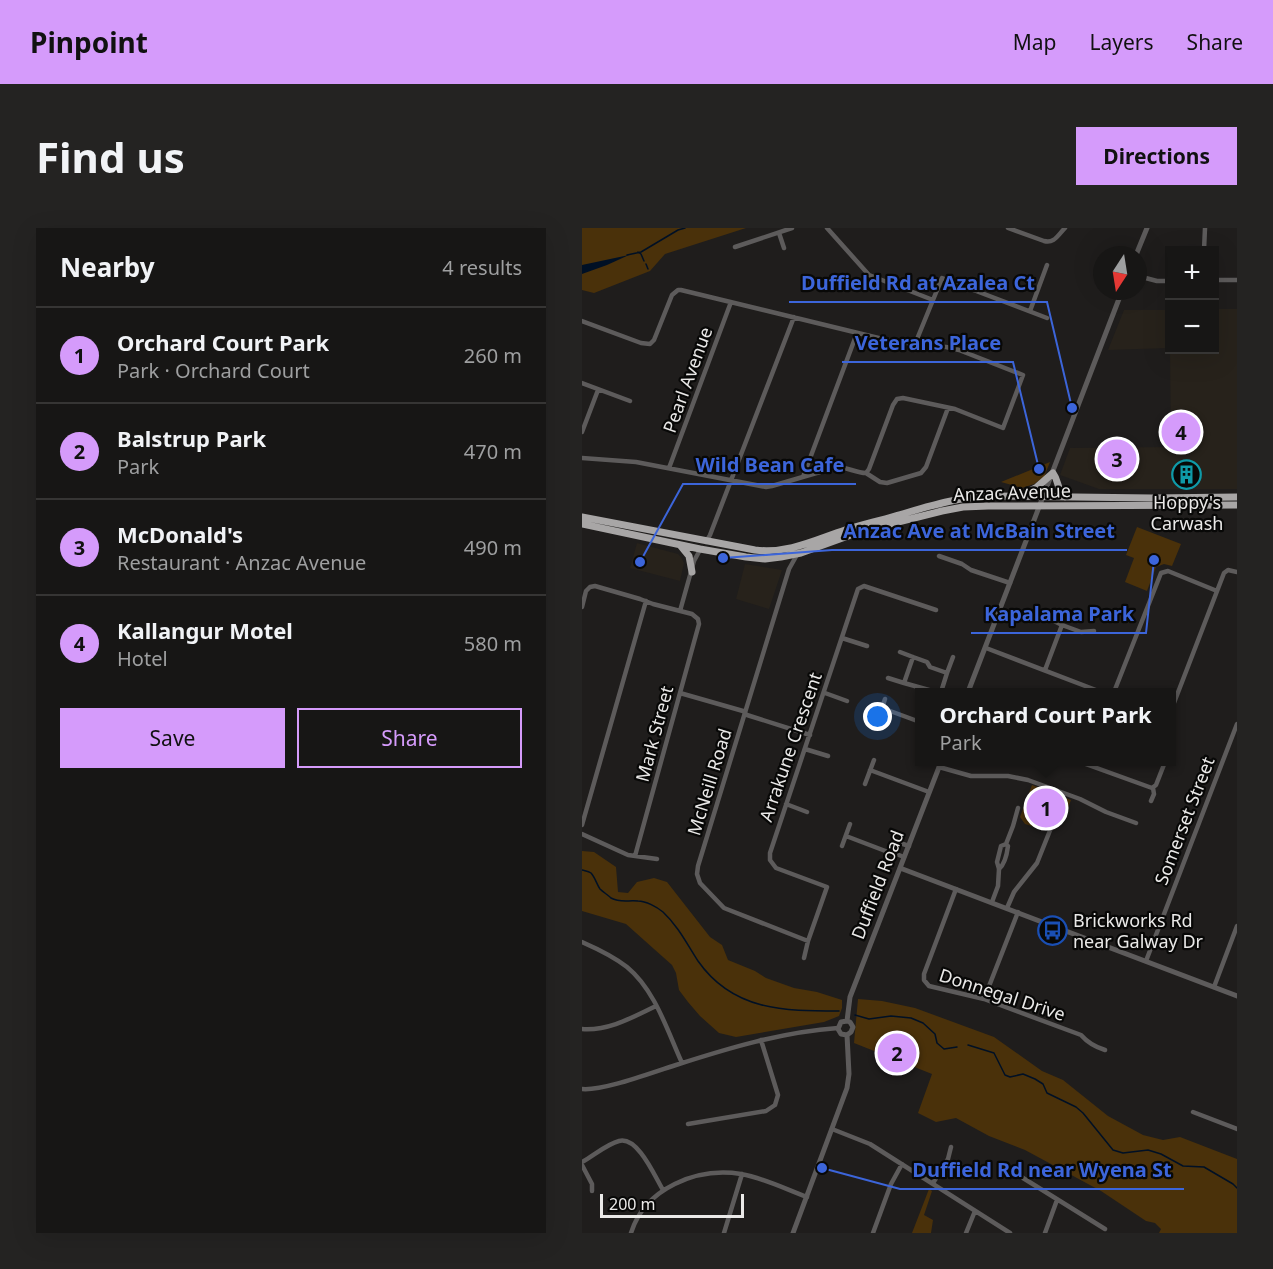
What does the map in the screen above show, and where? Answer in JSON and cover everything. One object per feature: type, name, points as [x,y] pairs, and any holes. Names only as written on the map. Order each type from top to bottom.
[{"type":"highway","points":[[1021,496],[1037,487],[1053,473],[1058,489],[1065,497]]},
{"type":"highway","name":"Anzac Avenue","points":[[582,517],[763,551],[800,547],[853,528],[947,501],[973,497],[1237,497]]},
{"type":"highway","name":"Anzac Avenue","points":[[582,524],[700,549],[756,558],[798,554],[862,531],[954,508],[1237,505]]},
{"type":"highway","points":[[680,545],[688,553],[692,572]]},
{"type":"street","points":[[735,247],[792,228]]},
{"type":"street","points":[[827,228],[869,275],[933,300]]},
{"type":"street","points":[[1008,228],[1050,242],[1065,228]]},
{"type":"street","points":[[1140,246],[1147,228]]},
{"type":"street","points":[[1204,246],[1205,228]]},
{"type":"street","points":[[779,233],[784,248]]},
{"type":"street","points":[[1029,311],[1047,265]]},
{"type":"street","points":[[1044,273],[1052,276]]},
{"type":"street","points":[[915,344],[942,278],[1047,318]]},
{"type":"street","points":[[1147,278],[1165,281]]},
{"type":"street","points":[[1219,280],[1237,280]]},
{"type":"street","points":[[582,321],[647,345],[654,339],[672,295],[685,290],[895,342],[959,350],[1023,375],[1003,428],[948,408],[903,398],[897,399],[866,473]]},
{"type":"street","points":[[970,688],[1119,300]]},
{"type":"street","name":"Pearl Avenue","points":[[669,468],[731,302]]},
{"type":"street","points":[[582,607],[586,591],[595,586],[680,611],[694,561],[710,535],[794,317]]},
{"type":"street","points":[[803,477],[857,333]]},
{"type":"street","points":[[582,383],[630,401]]},
{"type":"street","points":[[582,432],[598,390]]},
{"type":"street","points":[[582,458],[636,462],[766,487],[837,467],[866,473],[880,482],[887,483],[921,473],[926,467],[948,408]]},
{"type":"street","name":"McNeill Road","points":[[798,554],[789,569],[698,866],[698,878],[724,908],[808,941]]},
{"type":"street","points":[[939,556],[1010,583]]},
{"type":"street","points":[[781,557],[789,569]]},
{"type":"street","points":[[1176,698],[1224,573],[1228,570],[1237,572]]},
{"type":"street","points":[[1116,688],[1161,573],[1168,571],[1217,591]]},
{"type":"street","name":"Arrakune Crescent","points":[[804,958],[827,887],[776,867],[770,860],[770,853],[858,589],[864,586],[936,610]]},
{"type":"street","points":[[582,825],[646,601]]},
{"type":"street","name":"Mark Street","points":[[635,856],[699,628],[698,619],[692,614],[680,611]]},
{"type":"street","points":[[1046,617],[1061,628],[1070,627],[1081,632],[1094,631]]},
{"type":"street","points":[[1045,670],[1061,628]]},
{"type":"street","points":[[842,638],[867,646]]},
{"type":"street","points":[[986,648],[1088,688]]},
{"type":"street","points":[[900,652],[927,662],[930,667],[947,673]]},
{"type":"street","points":[[904,683],[913,657]]},
{"type":"street","points":[[940,688],[953,657]]},
{"type":"street","points":[[888,678],[921,688]]},
{"type":"street","points":[[680,693],[741,710],[747,715],[810,735]]},
{"type":"street","points":[[825,693],[847,700]]},
{"type":"street","points":[[879,717],[885,699]]},
{"type":"street","points":[[882,708],[915,720]]},
{"type":"street","name":"Somerset Street","points":[[1146,961],[1237,724]]},
{"type":"street","points":[[805,749],[828,756]]},
{"type":"street","points":[[865,784],[874,760]]},
{"type":"street","name":"Duffield Road","points":[[847,1021],[849,1002],[939,766]]},
{"type":"street","points":[[945,766],[971,776],[1008,776],[1028,780],[1136,823]]},
{"type":"street","points":[[1090,766],[1153,788]]},
{"type":"street","points":[[1151,801],[1161,766]]},
{"type":"street","points":[[870,770],[929,792]]},
{"type":"street","points":[[786,804],[807,812]]},
{"type":"street","points":[[991,902],[998,886],[999,869],[1007,853],[1006,844],[1018,808]]},
{"type":"street","points":[[1007,908],[1014,892],[1037,863],[1055,818]]},
{"type":"street","points":[[842,846],[850,824]]},
{"type":"street","points":[[582,834],[622,853],[657,859]]},
{"type":"street","points":[[846,836],[904,857]]},
{"type":"street","points":[[891,852],[896,843],[909,846]]},
{"type":"street","points":[[900,867],[1237,996]]},
{"type":"street","name":"Donnegal Drive","points":[[956,889],[924,974],[924,981],[929,986],[984,999],[1081,1035],[1088,1043],[1105,1050]]},
{"type":"street","points":[[984,999],[1018,912]]},
{"type":"street","points":[[1214,987],[1237,926]]},
{"type":"street","points":[[582,942],[606,953],[636,976],[649,992],[682,1063]]},
{"type":"street","points":[[582,1029],[620,1023],[656,1006]]},
{"type":"street","points":[[838,1028],[841,1022],[851,1023],[852,1031],[847,1035]]},
{"type":"street","points":[[838,1028],[840,1033],[847,1035]]},
{"type":"street","points":[[582,1089],[605,1086],[761,1040],[795,1032],[838,1028]]},
{"type":"street","points":[[793,1233],[847,1088],[849,1062],[847,1035]]},
{"type":"street","points":[[688,1124],[766,1111],[775,1105],[778,1095],[761,1040]]},
{"type":"street","points":[[1193,1112],[1237,1129]]},
{"type":"street","points":[[832,1129],[870,1144],[1010,1233]]},
{"type":"street","points":[[592,1191],[592,1184],[582,1164],[617,1141],[629,1142],[638,1148],[663,1190]]},
{"type":"street","points":[[933,1183],[948,1160],[951,1147]]},
{"type":"street","points":[[873,1233],[891,1184],[902,1164]]},
{"type":"street","points":[[1014,1169],[1023,1178],[1106,1229]]},
{"type":"street","points":[[631,1233],[642,1210],[663,1190],[701,1175],[742,1174],[807,1197]]},
{"type":"street","points":[[724,1233],[742,1174]]},
{"type":"street","points":[[1045,1233],[1058,1200]]},
{"type":"street","points":[[966,1233],[975,1210]]},
{"type":"shaded area","points":[[582,228],[746,228],[665,254],[650,271],[594,293],[582,290]]},
{"type":"shaded area","points":[[1219,309],[1237,309],[1237,489],[1099,489],[1060,475],[1070,448],[1171,447],[1170,354],[1219,354]]},
{"type":"shaded area","points":[[1124,310],[1165,310],[1165,348],[1108,350]]},
{"type":"shaded area","points":[[1050,462],[1044,477],[1034,484],[1022,488],[1001,482]]},
{"type":"shaded area","points":[[1137,527],[1181,544],[1172,566],[1164,564],[1156,567],[1147,591],[1125,582],[1134,558],[1126,555]]},
{"type":"shaded area","points":[[637,543],[678,554],[684,563],[680,581],[630,568]]},
{"type":"shaded area","points":[[745,564],[782,570],[769,609],[736,599]]},
{"type":"shaded area","points":[[1032,785],[1071,800],[1064,818],[1047,812],[1041,829],[1025,824],[1020,817]]},
{"type":"shaded area","points":[[582,851],[594,852],[616,867],[618,892],[628,893],[637,882],[654,878],[667,882],[710,937],[722,945],[728,960],[794,988],[842,1000],[839,1016],[824,1022],[736,1037],[719,1033],[700,1016],[679,990],[672,965],[626,924],[582,911]]},
{"type":"shaded area","points":[[858,999],[915,1008],[994,1037],[1042,1071],[1063,1080],[1108,1116],[1143,1135],[1163,1140],[1180,1137],[1237,1159],[1237,1233],[1159,1233],[1161,1229],[1155,1223],[1146,1221],[1101,1191],[1025,1150],[989,1136],[956,1118],[936,1122],[918,1113],[932,1074],[854,1043]]},
{"type":"shaded area","points":[[929,1189],[932,1191],[924,1215],[933,1220],[931,1233],[912,1233]]},
{"type":"water","points":[[629,255],[607,265],[582,274],[582,265]]},
{"type":"waterway","points":[[627,255],[641,252],[685,228]]},
{"type":"waterway","points":[[638,252],[644,261]]},
{"type":"waterway","points":[[646,264],[648,269]]},
{"type":"waterway","points":[[582,870],[591,873],[600,889],[614,900],[644,902],[663,912],[678,929],[698,961],[712,978],[743,999],[779,1008],[839,1011]]},
{"type":"waterway","points":[[855,1015],[869,1019],[891,1016],[911,1018],[923,1023],[935,1034],[937,1043],[944,1049],[957,1047]]},
{"type":"waterway","points":[[968,1045],[994,1053],[1005,1075],[1010,1077],[1023,1074],[1035,1079],[1043,1084],[1047,1093],[1076,1107],[1113,1150],[1123,1153],[1148,1150],[1183,1166],[1204,1167],[1237,1188]]},
{"type":"place","name":"Duffield Rd at Azalea Ct","points":[[1072,408]]},
{"type":"place","name":"Kallangur Motel","points":[[1181,432]]},
{"type":"place","name":"McDonald's","points":[[1117,459]]},
{"type":"place","name":"Veterans Place","points":[[1039,469]]},
{"type":"place","name":"Hoppy's Carwash","points":[[1187,474]]},
{"type":"place","name":"Anzac Ave at McBain Street","points":[[723,558]]},
{"type":"place","name":"Kapalama Park","points":[[1154,560]]},
{"type":"place","name":"Wild Bean Cafe","points":[[640,562]]},
{"type":"place","name":"Orchard Court Park","points":[[1046,808]]},
{"type":"place","name":"Brickworks Rd near Galway Dr","points":[[1052,931]]},
{"type":"place","name":"Balstrup Park","points":[[897,1053]]},
{"type":"place","name":"Duffield Rd near Wyena St","points":[[822,1168]]}]
